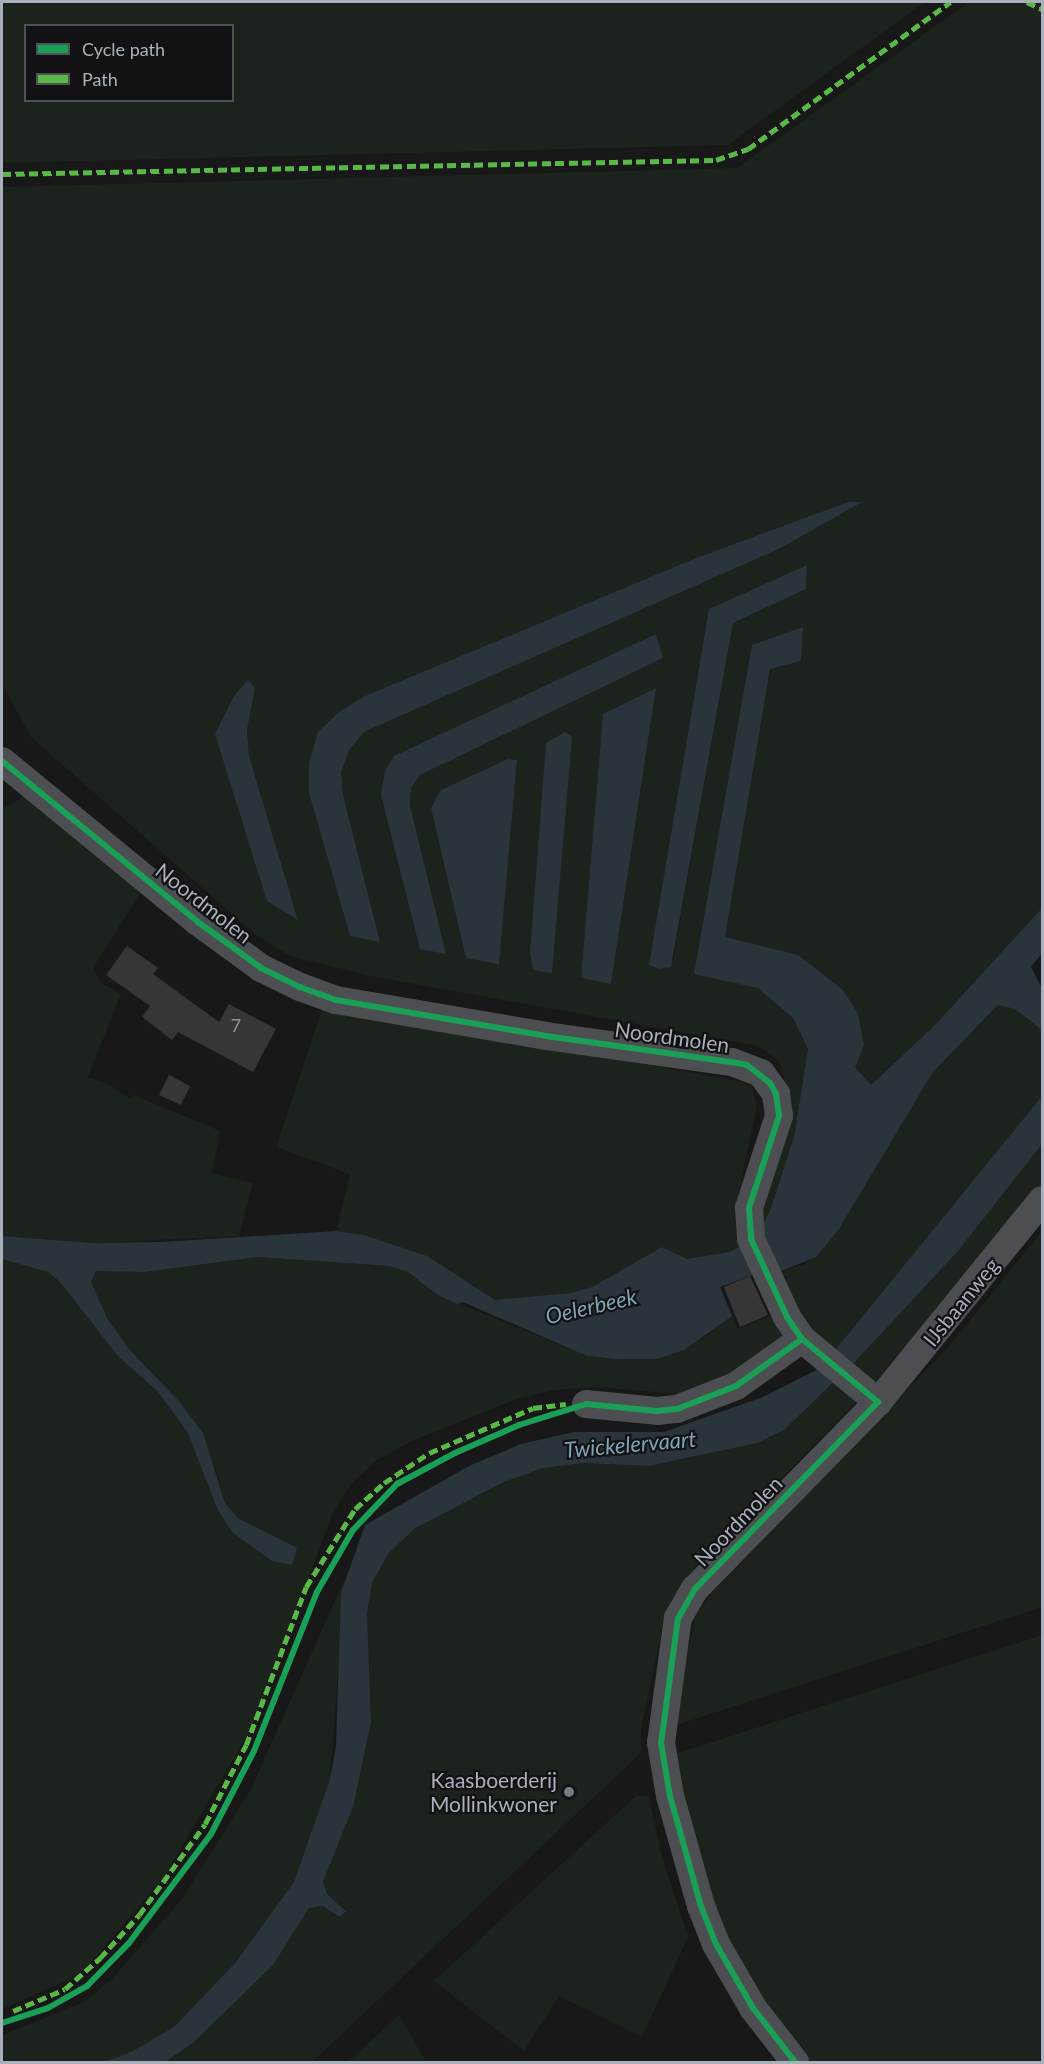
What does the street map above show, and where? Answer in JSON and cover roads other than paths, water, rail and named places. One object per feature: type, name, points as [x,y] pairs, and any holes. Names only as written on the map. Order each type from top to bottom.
[{"type":"street","name":"Noordmolen","points":[[2,761],[198,922],[261,968],[300,987],[336,1000],[546,1036],[732,1062],[761,1073],[776,1094],[779,1116],[749,1208],[752,1239],[787,1317],[802,1339],[878,1402],[695,1589],[678,1618],[661,1743],[667,1779],[701,1906],[731,1974],[795,2062]]},
{"type":"street","name":"IJsbaanweg","points":[[878,1402],[1042,1200]]},
{"type":"street","points":[[586,1404],[657,1411],[676,1409],[736,1386],[802,1339]]},
{"type":"water","points":[[848,502],[862,502],[779,549],[364,732],[349,750],[341,772],[343,795],[380,942],[350,936],[309,793],[309,763],[318,732],[339,712],[365,696],[696,558]]},
{"type":"water","points":[[807,565],[806,589],[733,623],[671,967],[659,969],[649,965],[709,609]]},
{"type":"water","points":[[803,627],[801,661],[770,669],[725,937],[798,955],[843,990],[858,1014],[864,1045],[855,1067],[871,1085],[935,1025],[1042,908],[1042,953],[1031,967],[1042,989],[1042,1030],[1015,1009],[998,1005],[933,1072],[839,1229],[816,1257],[774,1274],[757,1235],[770,1211],[794,1137],[808,1049],[793,1018],[758,988],[694,974],[752,645]]},
{"type":"water","points":[[656,634],[663,658],[420,775],[411,788],[410,806],[446,954],[420,949],[381,795],[385,771],[394,756]]},
{"type":"water","points":[[248,680],[255,688],[247,730],[249,756],[298,920],[267,901],[215,734],[234,696]]},
{"type":"water","points":[[656,688],[611,984],[581,978],[603,714]]},
{"type":"water","points":[[565,732],[572,737],[552,973],[533,970],[530,953],[546,743]]},
{"type":"water","points":[[508,759],[517,760],[499,964],[466,958],[431,808],[441,790]]},
{"type":"water","points":[[1042,1096],[1042,1144],[958,1251],[852,1365],[836,1349]]},
{"type":"water","name":"Oelerbeek","points":[[336,1231],[364,1235],[427,1256],[495,1300],[571,1293],[592,1287],[662,1247],[687,1259],[730,1252],[745,1243],[758,1273],[720,1287],[732,1316],[684,1350],[657,1359],[617,1359],[587,1356],[463,1302],[457,1304],[436,1294],[408,1272],[389,1266],[258,1257],[144,1272],[96,1271],[91,1282],[107,1318],[128,1348],[178,1400],[203,1433],[225,1503],[239,1519],[297,1548],[292,1565],[272,1561],[232,1532],[217,1508],[188,1433],[158,1392],[117,1355],[60,1282],[48,1272],[2,1259],[2,1236],[93,1243],[161,1242]]},
{"type":"water","name":"Twickelervaart","points":[[822,1367],[840,1376],[784,1430],[757,1443],[649,1466],[583,1463],[543,1468],[504,1482],[414,1529],[388,1554],[372,1583],[367,1613],[371,1722],[353,1807],[323,1882],[327,1894],[346,1911],[340,1917],[322,1906],[309,1908],[273,1965],[193,2043],[165,2062],[84,2062],[107,2061],[131,2052],[174,2027],[236,1962],[294,1882],[330,1779],[336,1746],[341,1593],[365,1525],[469,1466],[521,1444],[574,1432],[664,1432],[763,1397]]},
{"type":"place","name":"Kaasboerderij Mollinkwoner","points":[[569,1792]]}]
